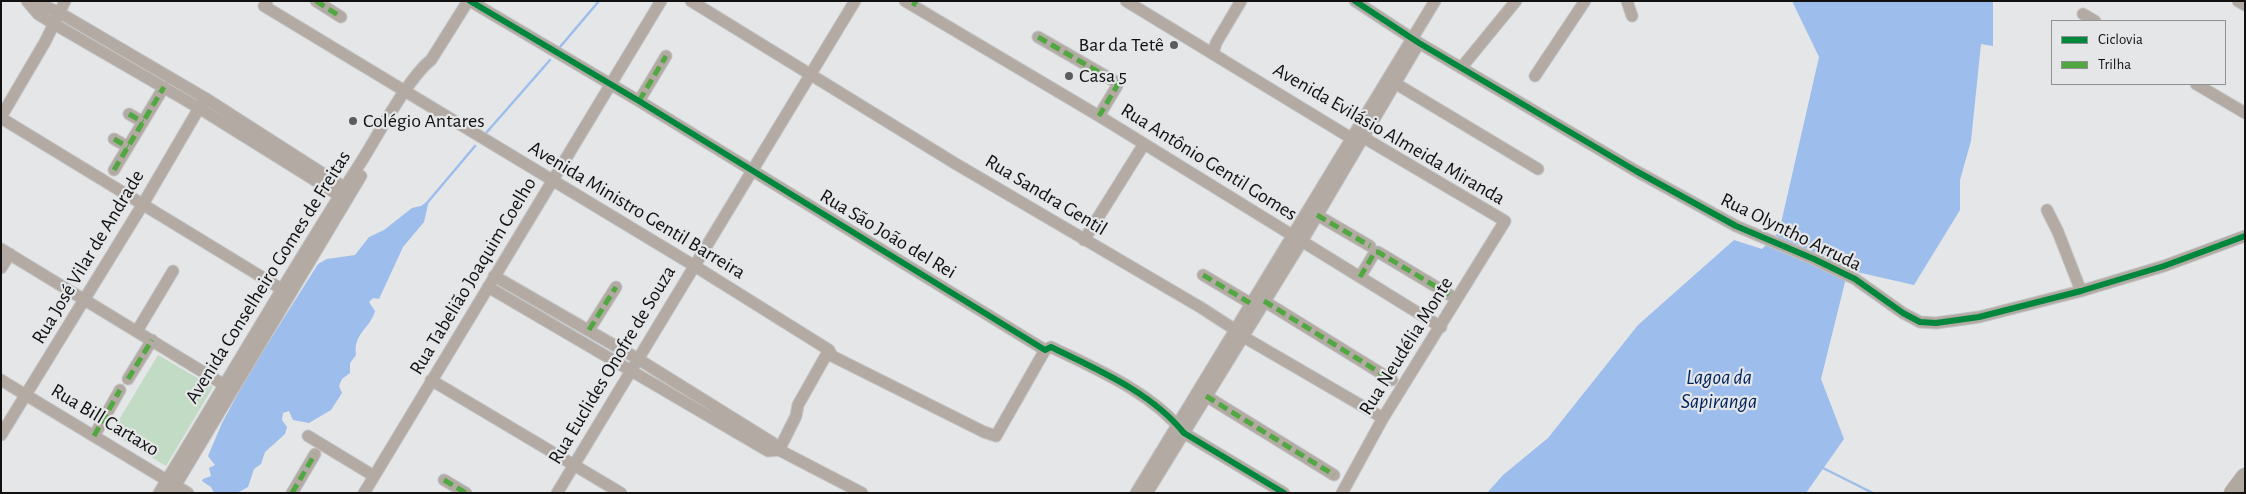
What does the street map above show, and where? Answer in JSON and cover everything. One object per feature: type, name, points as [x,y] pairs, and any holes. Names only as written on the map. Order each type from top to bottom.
[{"type":"highway","points":[[2233,493],[2245,477]]},
{"type":"street","points":[[27,1],[38,14],[54,24],[164,88],[202,103]]},
{"type":"street","points":[[34,1],[60,13],[345,194]]},
{"type":"street","points":[[65,1],[1,117],[287,292]]},
{"type":"street","points":[[316,1],[341,17]]},
{"type":"street","name":"Avenida Conselheiro Gomes de Freitas","points":[[158,493],[171,486],[228,387],[345,194],[409,94],[423,66],[431,60],[469,1]]},
{"type":"street","name":"Rua São João del Rei","points":[[469,1],[611,84],[1045,350],[1051,347],[1111,376],[1146,398],[1180,429],[1284,493]]},
{"type":"street","name":"Rua Tabelião Joaquim Coelho","points":[[364,493],[661,1]]},
{"type":"street","name":"Rua Sandra Gentil","points":[[691,1],[1238,333],[1383,418]]},
{"type":"street","name":"Rua Euclides Onofre de Souza","points":[[557,493],[693,265],[855,1]]},
{"type":"street","name":"Avenida Evilásio Almeida Miranda","points":[[1126,1],[1355,140],[1366,139],[1505,221]]},
{"type":"street","points":[[1213,54],[1216,42],[1241,1]]},
{"type":"street","name":"Rua Olyntho Arruda","points":[[1355,1],[1461,68],[1645,176],[1736,226],[1814,259],[1855,279],[1909,317],[1920,322],[1929,323],[1980,317],[2081,291],[2164,266],[2245,236]]},
{"type":"street","points":[[1136,493],[1180,429],[1238,333],[1264,301],[1355,140],[1416,40],[1435,1]]},
{"type":"street","points":[[1461,68],[1516,1]]},
{"type":"street","points":[[1535,76],[1585,1]]},
{"type":"street","points":[[1627,1],[1632,16]]},
{"type":"street","points":[[2238,1],[2245,5]]},
{"type":"street","name":"Rua Antônio Gentil Gomes","points":[[912,3],[1441,327]]},
{"type":"street","name":"Avenida Ministro Gentil Barreira","points":[[265,4],[409,94],[693,265],[829,350],[832,356],[976,428],[996,436],[1045,350]]},
{"type":"street","points":[[2083,14],[2093,20]]},
{"type":"street","points":[[1038,37],[1116,82],[1117,86],[1099,116]]},
{"type":"street","points":[[639,101],[666,56]]},
{"type":"street","points":[[1390,81],[1538,169]]},
{"type":"street","points":[[2198,85],[2245,114]]},
{"type":"street","points":[[114,170],[164,88]]},
{"type":"street","name":"Rua José Vilar de Andrade","points":[[1,435],[143,204],[202,103]]},
{"type":"street","points":[[129,114],[143,122]]},
{"type":"street","points":[[114,139],[128,148]]},
{"type":"street","points":[[1147,493],[1180,429],[1206,396],[1238,333],[1250,303],[1317,214],[1355,140]]},
{"type":"street","points":[[1084,240],[1144,144]]},
{"type":"street","points":[[2047,210],[2058,232],[2081,291]]},
{"type":"street","points":[[1317,214],[1370,246]]},
{"type":"street","name":"Rua Neudélia Monte","points":[[1342,493],[1383,418],[1505,221]]},
{"type":"street","points":[[1,268],[6,251],[228,387]]},
{"type":"street","points":[[1360,277],[1374,252],[1378,252],[1450,295]]},
{"type":"street","points":[[137,331],[173,271]]},
{"type":"street","points":[[1202,275],[1250,303]]},
{"type":"street","points":[[494,276],[638,359],[773,443],[778,450],[862,493]]},
{"type":"street","points":[[488,287],[768,451],[778,450]]},
{"type":"street","points":[[589,330],[616,287]]},
{"type":"street","points":[[1264,301],[1392,380]]},
{"type":"street","points":[[128,379],[152,340]]},
{"type":"street","points":[[778,450],[796,416],[798,405],[829,350]]},
{"type":"street","name":"Rua Bill Cartaxo","points":[[1,380],[94,436],[171,486],[188,493]]},
{"type":"street","points":[[431,380],[621,493]]},
{"type":"street","points":[[94,436],[120,390]]},
{"type":"street","points":[[1206,396],[1334,474]]},
{"type":"street","points":[[308,436],[374,476]]},
{"type":"street","points":[[292,493],[316,454]]},
{"type":"street","points":[[444,480],[466,493]]},
{"type":"green space","points":[[158,355],[213,387],[166,466],[111,433]]},
{"type":"water","name":"Lagoa da Sapiranga","points":[[1792,1],[1993,1],[1993,46],[1981,44],[1971,141],[1960,180],[1960,210],[1914,285],[1848,270],[1821,379],[1844,439],[1806,493],[1487,493],[1503,475],[1548,438],[1638,325],[1734,240],[1762,249],[1779,232],[1819,57]]},
{"type":"water","points":[[429,200],[424,222],[403,247],[379,299],[373,298],[369,302],[375,311],[373,317],[359,336],[356,355],[350,363],[350,373],[342,379],[339,386],[342,393],[331,410],[309,423],[293,420],[289,411],[283,413],[282,420],[287,427],[285,434],[265,452],[261,464],[254,469],[248,487],[237,493],[214,493],[211,487],[202,481],[211,476],[209,468],[215,465],[208,456],[222,423],[251,370],[318,264],[327,259],[355,255],[369,237],[384,230],[412,208],[421,206]]},
{"type":"waterway","points":[[560,47],[599,1]]},
{"type":"waterway","points":[[486,133],[550,60]]},
{"type":"waterway","points":[[427,203],[475,146]]},
{"type":"waterway","points":[[1821,467],[1873,493]]},
{"type":"marked path","points":[[316,1],[341,17]]},
{"type":"marked path","points":[[913,6],[916,1]]},
{"type":"marked path","points":[[1038,37],[1116,82],[1117,86],[1099,116]]},
{"type":"marked path","points":[[639,101],[666,56]]},
{"type":"marked path","points":[[114,170],[164,87]]},
{"type":"marked path","points":[[129,114],[143,122]]},
{"type":"marked path","points":[[114,139],[128,147]]},
{"type":"marked path","points":[[1317,215],[1370,246]]},
{"type":"marked path","points":[[1360,277],[1375,252],[1378,252],[1450,295]]},
{"type":"marked path","points":[[1203,275],[1250,303]]},
{"type":"marked path","points":[[589,330],[616,287]]},
{"type":"marked path","points":[[1264,301],[1392,380]]},
{"type":"marked path","points":[[128,379],[152,340]]},
{"type":"marked path","points":[[94,436],[120,390]]},
{"type":"marked path","points":[[1206,396],[1334,475]]},
{"type":"marked path","points":[[292,493],[315,454]]},
{"type":"marked path","points":[[444,480],[466,493]]},
{"type":"cycle path","points":[[470,1],[639,101],[1045,350],[1051,347],[1123,383],[1171,418],[1184,433],[1284,493]]},
{"type":"cycle path","points":[[1355,1],[1419,43],[1636,171],[1736,226],[1814,259],[1855,279],[1903,313],[1920,322],[1936,323],[1979,317],[2081,291],[2164,266],[2245,236]]},
{"type":"place","name":"Bar da Tetê","points":[[1174,45]]},
{"type":"place","name":"Casa 5","points":[[1069,76]]},
{"type":"place","name":"Colégio Antares","points":[[353,121]]}]
